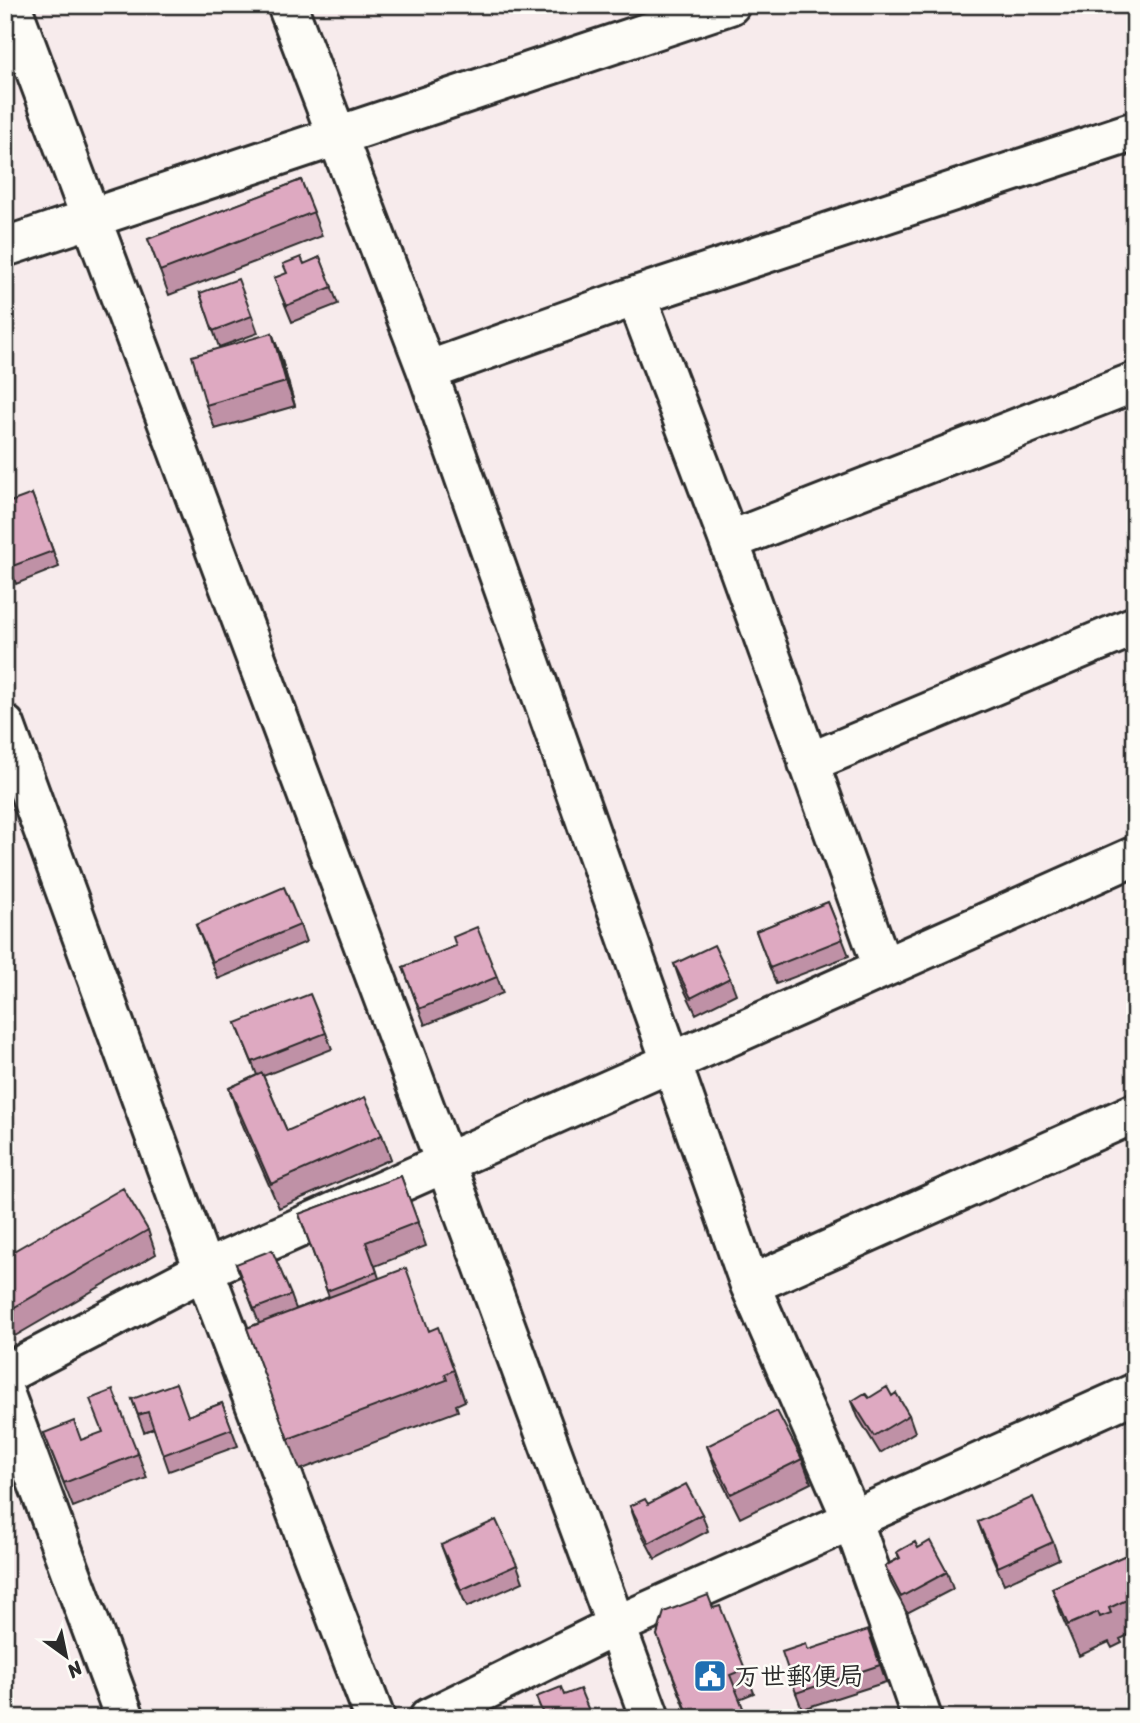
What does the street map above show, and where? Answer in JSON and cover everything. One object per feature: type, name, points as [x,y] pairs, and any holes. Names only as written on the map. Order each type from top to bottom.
[{"type":"street","points":[[11,5],[445,1162],[650,1718]]},
{"type":"street","points":[[286,5],[427,371],[750,1285],[852,1519],[922,1718]]},
{"type":"street","points":[[5,247],[730,5]]},
{"type":"street","points":[[427,371],[636,296],[1135,131]]},
{"type":"street","points":[[636,296],[729,541],[883,968]]},
{"type":"street","points":[[729,541],[1135,382]]},
{"type":"street","points":[[808,762],[1135,626]]},
{"type":"street","points":[[7,737],[204,1270],[375,1718]]},
{"type":"street","points":[[5,1374],[204,1270],[1135,856]]},
{"type":"street","points":[[750,1285],[1135,1113]]},
{"type":"street","points":[[429,1718],[615,1626],[1135,1393]]},
{"type":"street","points":[[5,1395],[125,1718]]},
{"type":"building","points":[[301,180],[314,212],[160,271],[148,239]]},
{"type":"building","points":[[301,257],[304,264],[320,257],[332,287],[286,306],[274,278],[287,273],[283,264]]},
{"type":"building","points":[[238,279],[252,316],[213,331],[200,293]]},
{"type":"building","points":[[272,333],[286,382],[206,405],[192,356]]},
{"type":"building","points":[[32,494],[53,551],[10,567],[5,554],[5,504]]},
{"type":"building","points":[[284,887],[300,925],[212,962],[196,925]]},
{"type":"building","points":[[828,902],[843,939],[770,968],[756,931]]},
{"type":"building","points":[[477,927],[497,977],[419,1009],[403,967],[456,946],[453,937]]},
{"type":"building","points":[[714,945],[730,978],[691,998],[674,964]]},
{"type":"building","points":[[310,994],[326,1033],[252,1062],[236,1023]]},
{"type":"building","points":[[262,1073],[287,1131],[365,1097],[382,1135],[271,1184],[229,1088]]},
{"type":"building","points":[[401,1176],[418,1222],[366,1242],[377,1272],[327,1291],[299,1214]]},
{"type":"building","points":[[123,1188],[148,1230],[6,1312],[5,1256]]},
{"type":"building","points":[[272,1250],[291,1295],[254,1309],[236,1264]]},
{"type":"building","points":[[406,1268],[429,1331],[438,1327],[454,1370],[445,1374],[447,1380],[288,1439],[247,1328]]},
{"type":"building","points":[[176,1383],[188,1416],[222,1403],[232,1429],[163,1455],[148,1412],[138,1415],[132,1399]]},
{"type":"building","points":[[887,1387],[892,1396],[896,1393],[909,1415],[874,1436],[852,1401],[865,1393],[869,1398]]},
{"type":"building","points":[[113,1390],[138,1454],[64,1483],[44,1433],[74,1421],[81,1440],[103,1432],[90,1399]]},
{"type":"building","points":[[777,1411],[802,1459],[731,1494],[707,1446]]},
{"type":"building","points":[[686,1484],[702,1514],[649,1543],[630,1506],[645,1499],[648,1504]]},
{"type":"building","points":[[1033,1497],[1053,1542],[998,1567],[978,1522]]},
{"type":"building","points":[[496,1520],[517,1565],[461,1590],[441,1545]]},
{"type":"building","points":[[930,1541],[947,1572],[901,1597],[885,1566],[900,1558],[897,1552],[915,1542],[918,1548]]},
{"type":"building","points":[[1135,1551],[1135,1596],[1109,1608],[1111,1613],[1100,1617],[1098,1612],[1068,1625],[1052,1588]]},
{"type":"building","name":"万世郵便局","points":[[708,1595],[713,1608],[720,1606],[745,1669],[730,1675],[747,1718],[690,1718],[657,1635],[664,1612]]},
{"type":"building","points":[[868,1630],[880,1665],[796,1693],[782,1652],[806,1644],[808,1650]]},
{"type":"building","points":[[561,1687],[564,1695],[580,1689],[592,1718],[536,1717],[543,1714],[536,1697]]},
{"type":"place","name":"万世郵便局","points":[[710,1676]]}]
